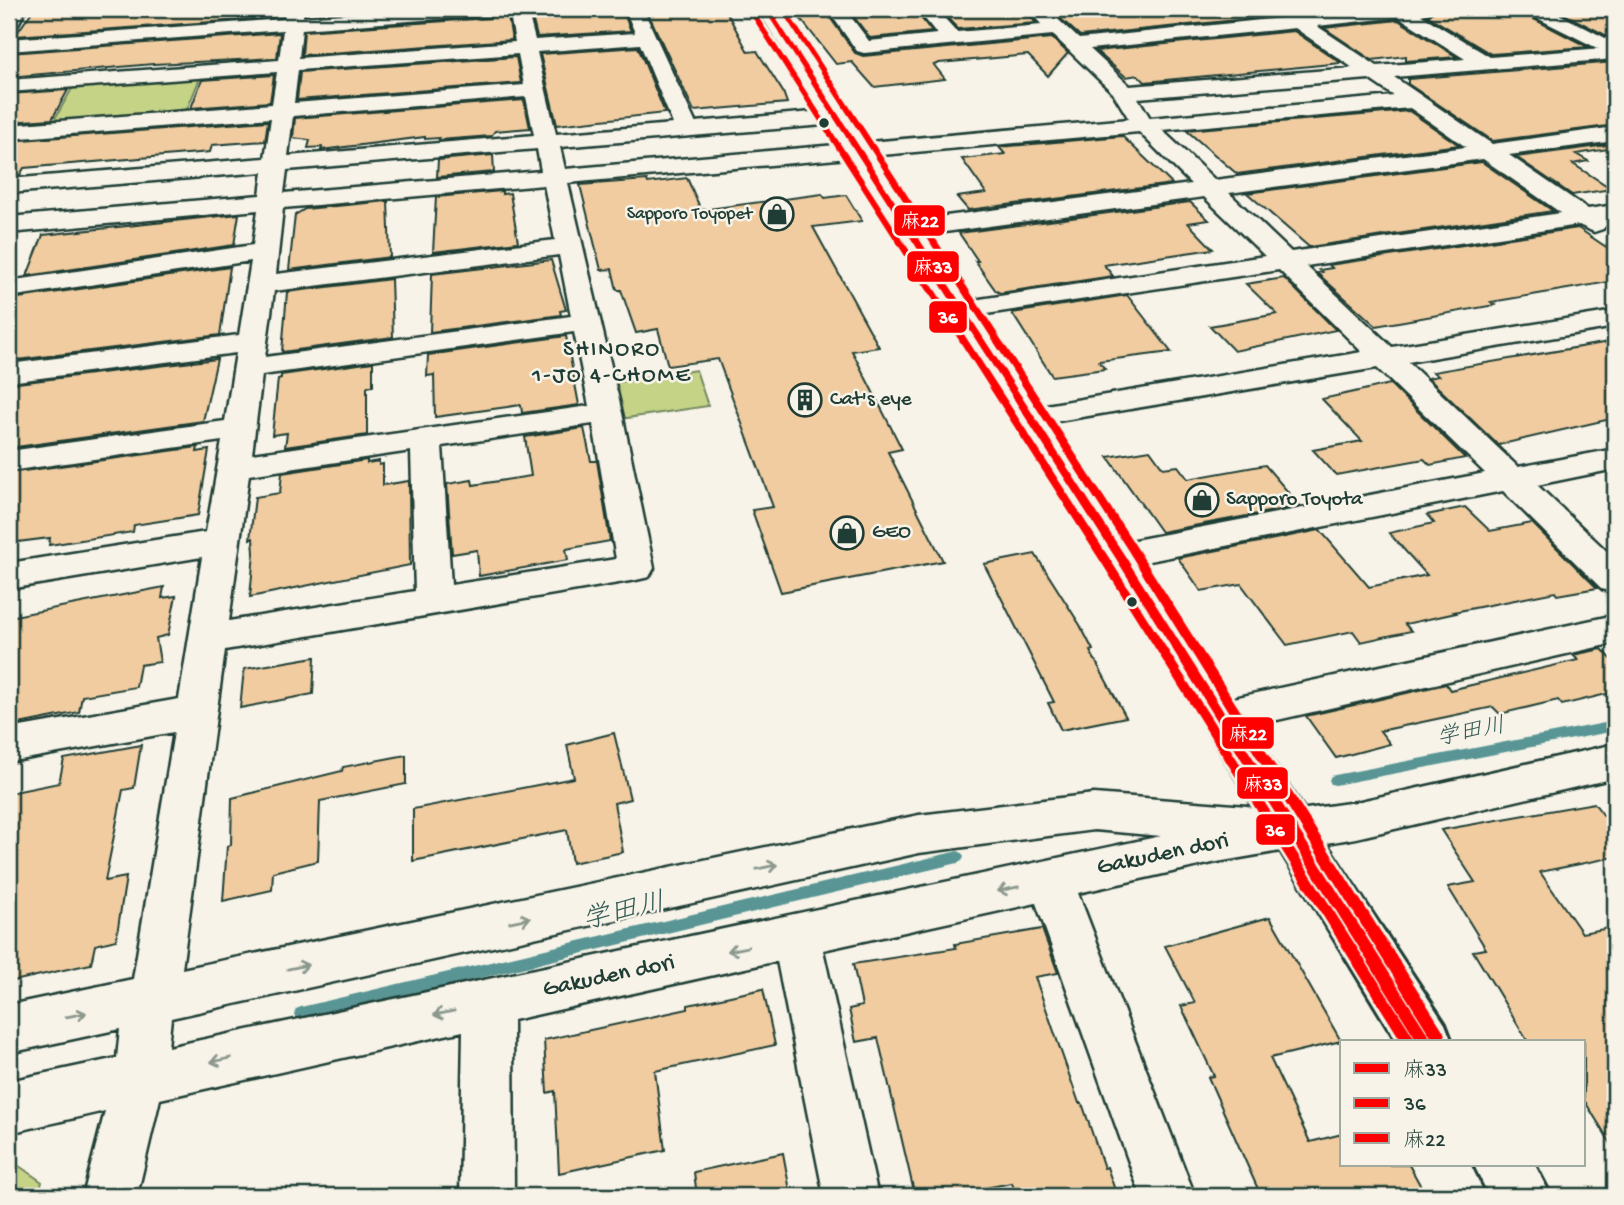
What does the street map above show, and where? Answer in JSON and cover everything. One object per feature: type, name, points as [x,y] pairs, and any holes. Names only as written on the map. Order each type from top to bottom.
[{"type":"main road","points":[[767,9],[856,151],[1119,555],[1425,1040]]},
{"type":"main road","points":[[1534,9],[1615,52]]},
{"type":"main road","points":[[1503,1166],[1522,1196]]},
{"type":"street","points":[[9,24],[17,9]]},
{"type":"street","points":[[9,45],[294,17],[489,9]]},
{"type":"street","points":[[206,639],[636,568],[606,414],[518,9]]},
{"type":"street","points":[[634,9],[687,130]]},
{"type":"street","points":[[836,9],[864,47],[952,39],[1207,32],[1423,9]]},
{"type":"street","points":[[926,9],[952,39]]},
{"type":"street","points":[[1036,9],[1123,93],[1144,125],[1615,580]]},
{"type":"street","points":[[1280,9],[1615,238]]},
{"type":"street","points":[[1402,11],[1487,64]]},
{"type":"street","points":[[110,1196],[140,1077],[261,284],[294,17]]},
{"type":"street","points":[[1207,32],[1227,48]]},
{"type":"street","points":[[9,86],[647,38]]},
{"type":"street","points":[[1123,93],[1615,52]]},
{"type":"street","points":[[1248,65],[1268,81]]},
{"type":"street","points":[[9,132],[535,90]]},
{"type":"street","points":[[9,225],[1415,102]]},
{"type":"street","points":[[9,186],[836,117]]},
{"type":"street","points":[[908,229],[1615,134]]},
{"type":"street","points":[[960,310],[1615,212]]},
{"type":"street","points":[[261,284],[570,246]]},
{"type":"street","points":[[9,289],[265,251]]},
{"type":"street","points":[[1028,417],[1615,319]]},
{"type":"street","points":[[9,373],[249,355],[586,322]]},
{"type":"street","points":[[9,461],[426,439],[606,414]]},
{"type":"street","points":[[426,439],[434,601]]},
{"type":"street","points":[[1119,555],[1615,459]]},
{"type":"street","points":[[9,576],[221,542]]},
{"type":"street","points":[[1220,717],[1615,629]]},
{"type":"street","points":[[9,745],[196,712]]},
{"type":"street","points":[[1290,829],[1356,820],[1608,773]]},
{"type":"street","name":"Gakuden dori","points":[[9,1029],[919,834],[1094,812],[1290,829]]},
{"type":"street","name":"Gakuden dori","points":[[9,1107],[1290,829]]},
{"type":"street","points":[[1050,880],[1168,1196]]},
{"type":"street","points":[[796,936],[851,1196]]},
{"type":"street","points":[[487,1196],[488,1003]]},
{"type":"green space","points":[[201,76],[186,112],[53,122],[74,85]]},
{"type":"green space","points":[[696,370],[708,406],[620,419],[612,383]]},
{"type":"green space","points":[[9,1159],[42,1182],[38,1196],[9,1196]]},
{"type":"building","points":[[283,9],[282,17],[15,36],[33,10]]},
{"type":"building","points":[[530,9],[622,9],[631,31],[537,37]]},
{"type":"building","points":[[646,9],[725,9],[748,52],[757,51],[787,103],[694,111]]},
{"type":"building","points":[[793,9],[824,9],[855,53],[863,56],[1052,38],[1068,53],[1048,76],[1028,55],[939,63],[934,65],[945,79],[874,87],[852,62],[836,64]]},
{"type":"building","points":[[848,9],[914,9],[932,32],[870,38]]},
{"type":"building","points":[[939,9],[1010,9],[1014,13],[1026,12],[1036,23],[958,29]]},
{"type":"building","points":[[1269,9],[1275,16],[1080,36],[1051,10]]},
{"type":"building","points":[[1435,9],[1521,9],[1526,15],[1588,47],[1491,54],[1428,16]]},
{"type":"building","points":[[1554,9],[1589,9],[1615,22],[1615,40]]},
{"type":"building","points":[[499,11],[507,11],[512,40],[302,55],[304,31],[489,18]]},
{"type":"building","points":[[1398,20],[1457,57],[1406,61],[1406,56],[1372,60],[1324,28]]},
{"type":"building","points":[[1294,31],[1341,63],[1145,82],[1138,75],[1126,77],[1096,51]]},
{"type":"building","points":[[280,33],[277,58],[153,64],[9,77],[9,53]]},
{"type":"building","points":[[638,47],[665,113],[557,125],[540,54]]},
{"type":"building","points":[[516,57],[521,83],[297,100],[300,72]]},
{"type":"building","points":[[1615,62],[1615,125],[1493,141],[1408,84],[1408,79]]},
{"type":"building","points":[[274,75],[270,102],[191,108],[202,80]]},
{"type":"building","points":[[68,90],[52,119],[9,122],[9,94]]},
{"type":"building","points":[[524,100],[530,128],[495,131],[491,136],[439,140],[425,137],[321,150],[322,147],[308,148],[310,140],[293,138],[295,118]]},
{"type":"building","points":[[1409,111],[1459,145],[1237,174],[1186,130]]},
{"type":"building","points":[[268,121],[265,141],[212,145],[210,152],[24,168],[20,175],[9,176],[9,141]]},
{"type":"building","points":[[1122,136],[1172,184],[968,210],[957,197],[986,193],[962,159],[1005,154],[999,147]]},
{"type":"building","points":[[1615,144],[1615,148],[1576,154],[1588,161],[1573,164],[1612,189],[1572,195],[1516,157]]},
{"type":"building","points":[[493,155],[494,172],[437,177],[438,160]]},
{"type":"building","points":[[1482,162],[1553,211],[1309,247],[1247,193]]},
{"type":"building","points":[[687,178],[701,210],[822,194],[825,198],[846,195],[862,221],[813,227],[879,347],[852,351],[902,449],[888,452],[943,561],[781,592],[752,510],[773,507],[718,359],[668,366],[658,329],[636,333],[621,290],[617,290],[612,269],[601,270],[580,185],[647,180],[648,183]]},
{"type":"building","points":[[502,191],[502,194],[510,193],[518,242],[433,252],[436,197]]},
{"type":"building","points":[[388,201],[390,257],[289,270],[295,215],[305,209]]},
{"type":"building","points":[[1190,202],[1209,220],[1188,223],[1213,249],[1104,265],[1113,276],[1000,293],[975,261],[978,261],[959,233]]},
{"type":"building","points":[[239,214],[234,245],[27,276],[43,235]]},
{"type":"building","points":[[1578,228],[1615,253],[1615,281],[1491,302],[1495,305],[1376,326],[1317,273],[1322,272],[1319,270],[1332,268],[1329,265]]},
{"type":"building","points":[[551,260],[566,310],[560,311],[561,315],[430,332],[432,274]]},
{"type":"building","points":[[230,267],[220,335],[9,361],[9,320],[18,298]]},
{"type":"building","points":[[1284,278],[1336,330],[1234,351],[1210,326],[1277,314],[1246,284]]},
{"type":"building","points":[[391,279],[393,337],[282,352],[287,292]]},
{"type":"building","points":[[1127,295],[1171,352],[1099,361],[1105,369],[1052,376],[1012,313]]},
{"type":"building","points":[[566,336],[579,405],[522,413],[521,405],[435,417],[434,375],[427,376],[428,355]]},
{"type":"building","points":[[1615,341],[1615,418],[1498,445],[1428,378],[1438,376],[1433,372]]},
{"type":"building","points":[[217,359],[203,421],[9,448],[9,384]]},
{"type":"building","points":[[373,362],[373,386],[367,387],[367,435],[285,447],[287,433],[272,435],[278,379],[281,375]]},
{"type":"building","points":[[1390,384],[1465,458],[1430,465],[1424,459],[1336,475],[1313,450],[1362,441],[1322,399]]},
{"type":"building","points":[[584,428],[591,461],[597,461],[610,541],[566,549],[568,560],[479,576],[477,550],[452,554],[447,484],[472,480],[473,485],[531,476],[525,437]]},
{"type":"building","points":[[198,447],[197,452],[209,450],[198,515],[134,525],[133,532],[49,545],[50,538],[9,543],[9,473]]},
{"type":"building","points":[[1150,450],[1163,468],[1178,466],[1188,479],[1265,465],[1300,506],[1161,532],[1108,457]]},
{"type":"building","points":[[367,460],[367,463],[379,461],[379,465],[383,464],[383,485],[409,481],[410,565],[250,597],[254,553],[253,538],[250,539],[255,497],[280,493],[282,473]]},
{"type":"building","points":[[1465,507],[1490,531],[1532,523],[1597,588],[1557,595],[1555,592],[1454,612],[1456,613],[1405,624],[1411,631],[1361,642],[1353,631],[1287,645],[1241,584],[1201,591],[1178,558],[1320,530],[1369,587],[1427,575],[1389,533],[1434,523],[1427,515]]},
{"type":"building","points":[[1035,554],[1080,625],[1093,650],[1090,651],[1126,717],[1061,730],[1048,703],[1054,702],[984,564]]},
{"type":"building","points":[[164,587],[162,598],[176,596],[168,635],[156,638],[160,662],[140,665],[136,687],[82,696],[79,712],[9,726],[9,617]]},
{"type":"building","points":[[1602,649],[1615,663],[1615,692],[1562,705],[1558,700],[1500,714],[1493,707],[1380,731],[1390,744],[1336,758],[1306,716],[1446,684],[1450,690],[1578,660],[1573,655]]},
{"type":"building","points":[[315,657],[313,694],[240,708],[244,669]]},
{"type":"building","points":[[614,733],[630,799],[614,803],[623,852],[572,863],[567,830],[413,861],[413,809],[574,778],[567,745]]},
{"type":"building","points":[[141,745],[134,788],[123,790],[105,881],[126,877],[116,940],[95,945],[91,964],[9,982],[9,793],[59,783],[64,759]]},
{"type":"building","points":[[406,755],[406,784],[320,801],[318,861],[273,872],[272,890],[223,901],[227,846],[231,845],[232,798],[342,771],[343,767]]},
{"type":"building","points":[[1594,803],[1615,830],[1615,857],[1540,872],[1582,933],[1615,927],[1615,1150],[1586,1103],[1586,1040],[1527,1040],[1473,951],[1486,949],[1448,887],[1475,882],[1441,830]]},
{"type":"building","points":[[1270,917],[1340,1040],[1270,1058],[1310,1142],[1340,1134],[1340,1166],[1410,1166],[1423,1190],[1397,1196],[1261,1196],[1208,1077],[1214,1076],[1181,1006],[1195,1003],[1165,946]]},
{"type":"building","points":[[1042,929],[1058,973],[1035,977],[1079,1103],[1082,1103],[1104,1168],[1107,1167],[1117,1196],[1016,1196],[1012,1183],[943,1196],[915,1196],[878,1038],[856,1042],[849,1009],[862,1006],[853,964],[956,948],[955,944]]},
{"type":"building","points":[[763,989],[775,1045],[655,1071],[665,1150],[559,1173],[555,1091],[547,1093],[544,1040],[688,1009],[688,1005]]},
{"type":"building","points":[[783,1153],[791,1196],[697,1196],[694,1172]]},
{"type":"waterway","name":"学田川","points":[[1335,780],[1615,726]]},
{"type":"waterway","name":"学田川","points":[[301,1014],[958,857]]},
{"type":"transit line","name":"麻33","points":[[767,9],[1119,555],[1425,1040]]},
{"type":"transit line","name":"麻22","points":[[783,9],[1131,547],[1438,1035]]},
{"type":"transit line","name":"36","points":[[755,17],[1107,563],[1409,1040]]},
{"type":"place","name":"Sapporo Toyopet","points":[[777,214]]},
{"type":"place","name":"Cat's eye","points":[[805,400]]},
{"type":"place","name":"Sapporo Toyota","points":[[1202,500]]},
{"type":"place","name":"GEO","points":[[847,533]]},
{"type":"district","name":"SHINORO 1-JO 4-CHOME","points":[[612,363]]}]
